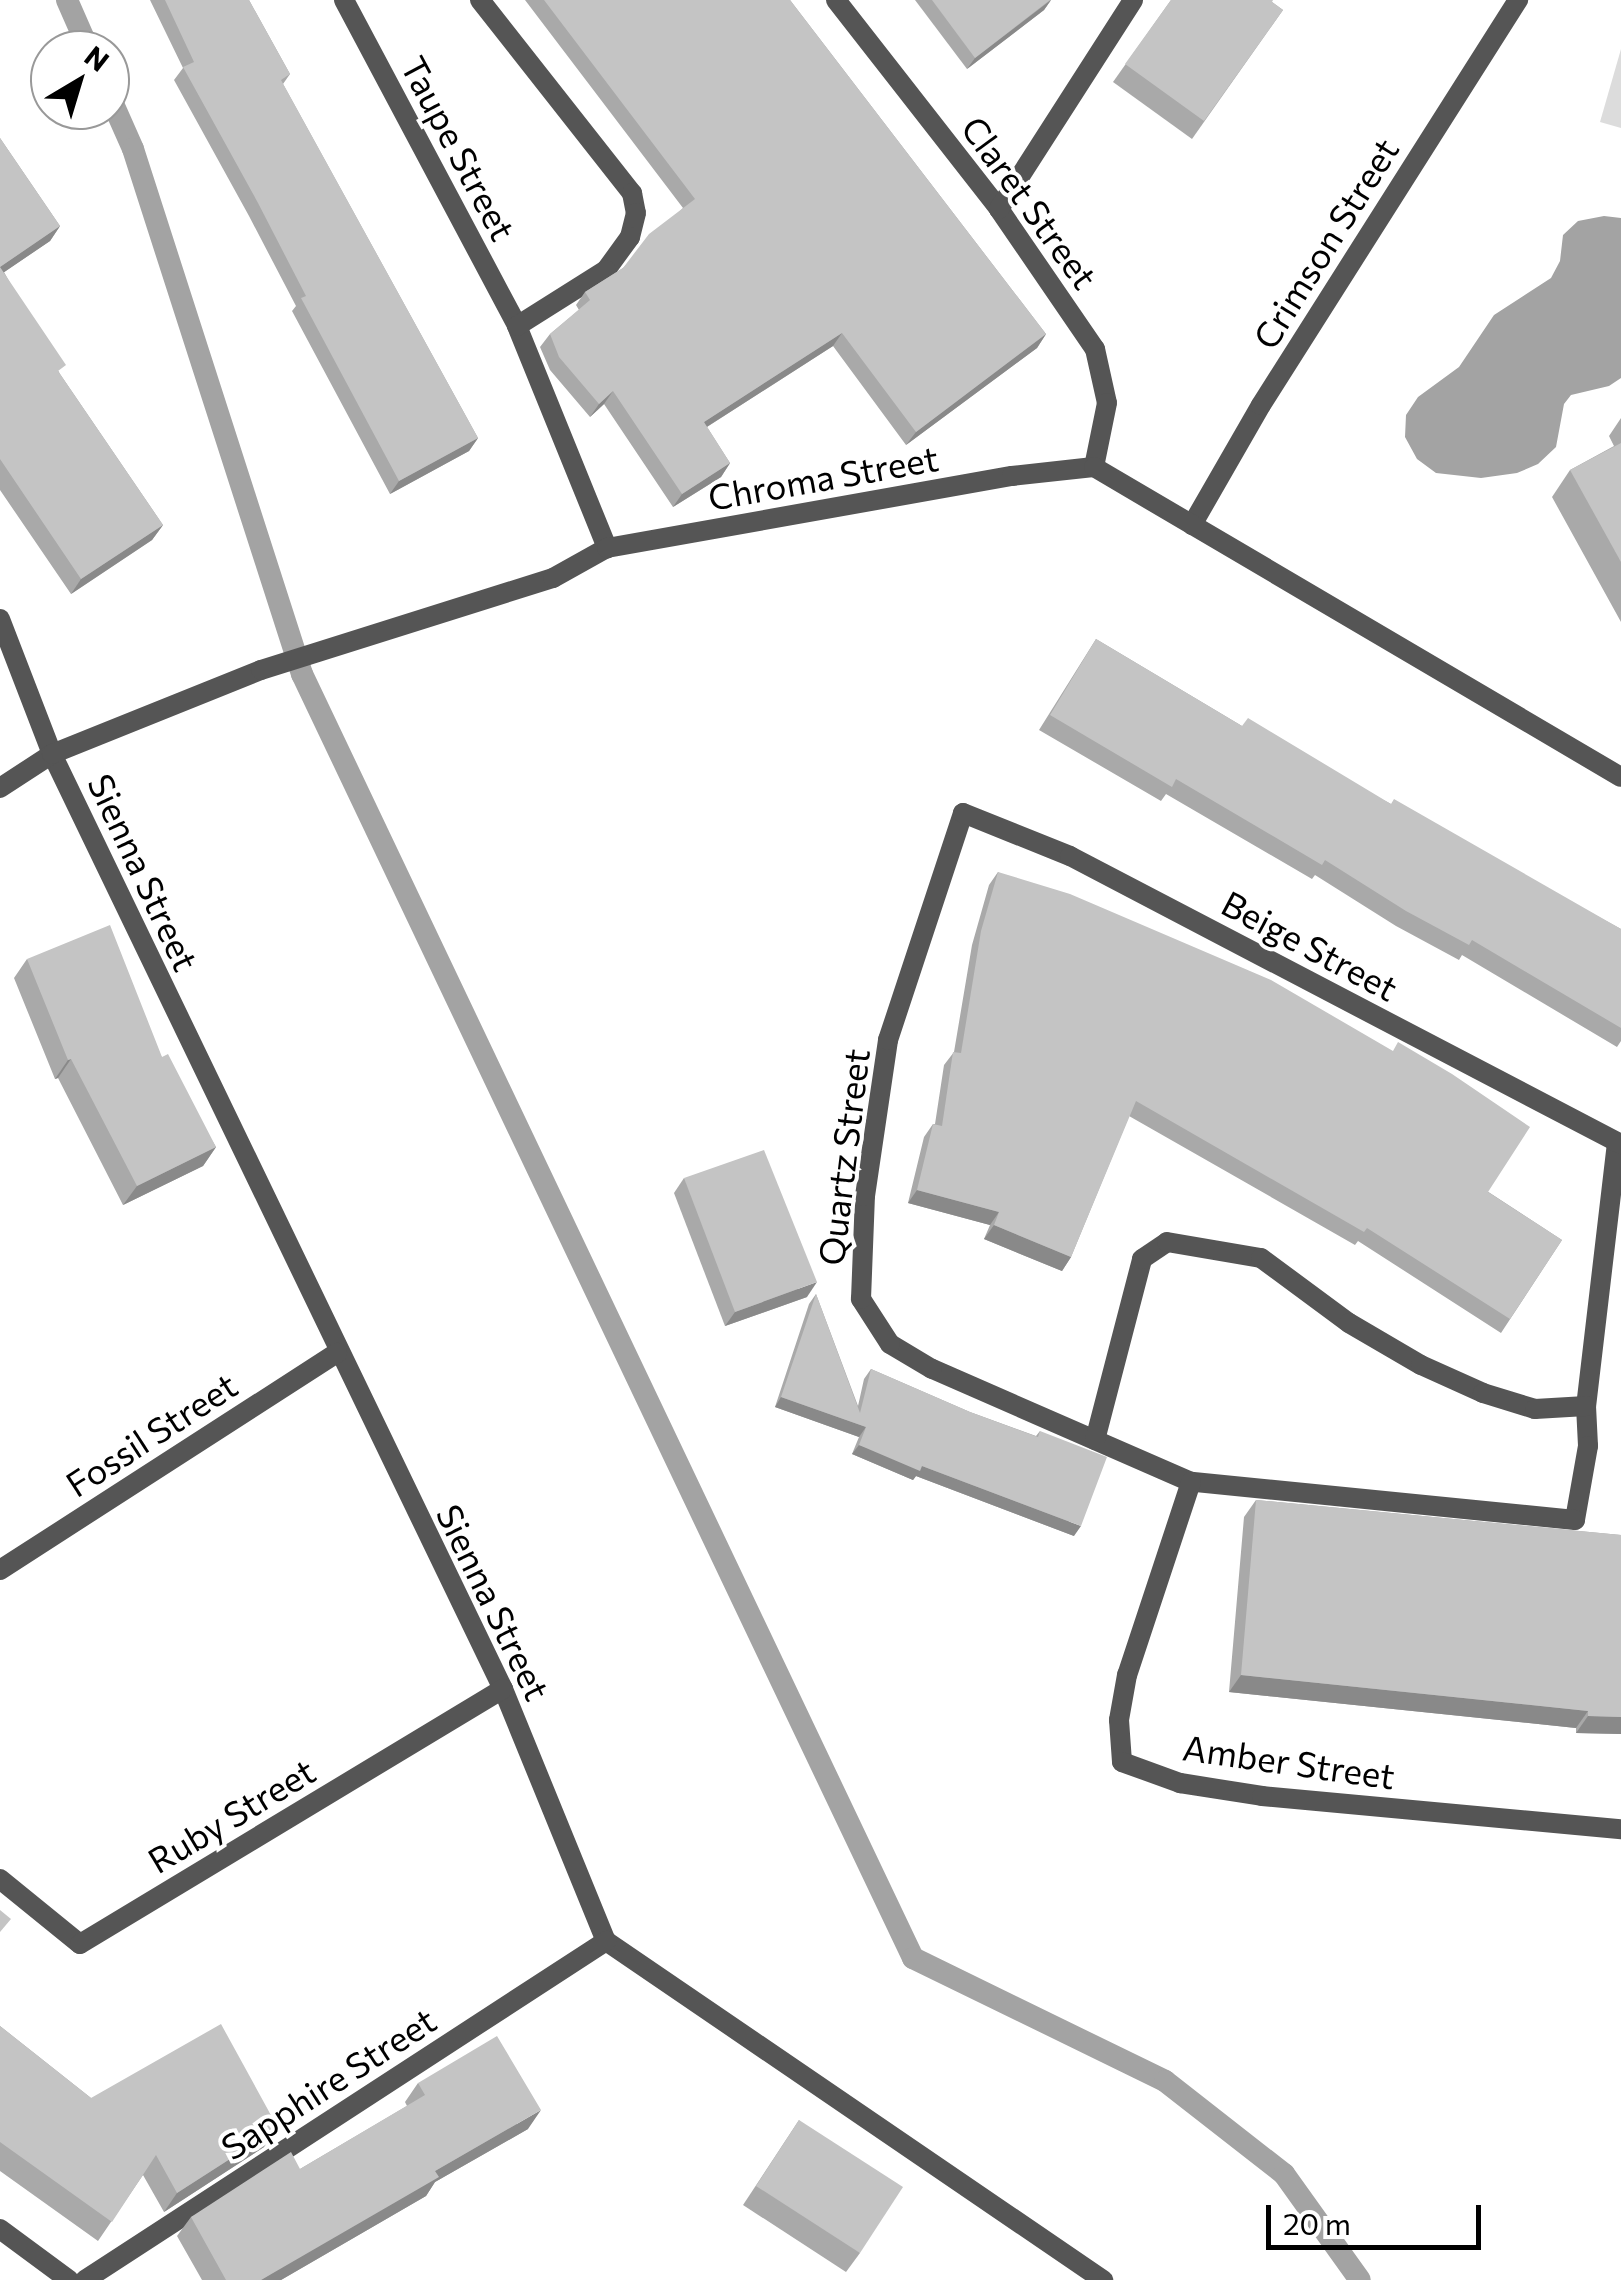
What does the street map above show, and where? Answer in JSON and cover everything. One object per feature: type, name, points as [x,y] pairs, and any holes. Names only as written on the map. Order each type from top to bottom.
[{"type":"street","name":"Taupe Street","points":[[344,0],[516,326],[608,548]]},
{"type":"street","points":[[480,0],[632,193],[636,212],[630,237],[606,270],[516,326]]},
{"type":"street","name":"Claret Street","points":[[836,0],[999,209],[1095,349],[1107,403],[1094,467]]},
{"type":"street","points":[[999,209],[1133,0]]},
{"type":"street","name":"Crimson Street","points":[[1192,525],[1261,405],[1518,0]]},
{"type":"street","points":[[1094,467],[1621,777]]},
{"type":"street","name":"Chroma Street","points":[[0,788],[52,754],[261,670],[553,578],[608,548],[1012,476],[1094,467]]},
{"type":"street","name":"Sienna Street","points":[[0,619],[52,754],[337,1353],[503,1689],[606,1941]]},
{"type":"street","name":"Beige Street","points":[[963,813],[1070,856],[1619,1144]]},
{"type":"street","name":"Quartz Street","points":[[963,813],[888,1040],[865,1196],[860,1299],[890,1344],[932,1369],[1191,1482],[1575,1520],[1588,1446],[1586,1406],[1619,1144]]},
{"type":"street","points":[[1095,1440],[1142,1259],[1166,1242],[1261,1258],[1349,1322],[1421,1365],[1483,1393],[1535,1409],[1586,1406]]},
{"type":"street","name":"Fossil Street","points":[[0,1570],[337,1353]]},
{"type":"street","name":"Amber Street","points":[[1191,1482],[1128,1676],[1119,1720],[1122,1762],[1180,1783],[1262,1796],[1621,1830]]},
{"type":"street","name":"Ruby Street","points":[[0,1879],[80,1944],[503,1689]]},
{"type":"street","points":[[606,1941],[1103,2280]]},
{"type":"street","name":"Sapphire Street","points":[[85,2280],[606,1941]]},
{"type":"street","points":[[0,2229],[69,2280]]},
{"type":"shaded area","points":[[1621,49],[1621,128],[1600,122]]},
{"type":"shaded area","points":[[1604,216],[1621,218],[1621,378],[1609,386],[1571,395],[1564,404],[1556,447],[1538,464],[1517,473],[1481,478],[1436,473],[1417,459],[1405,437],[1406,415],[1418,397],[1459,367],[1494,315],[1551,278],[1560,261],[1563,235],[1578,221]]},
{"type":"building","points":[[165,0],[249,0],[290,74],[281,80],[478,438],[399,481],[301,298],[306,296],[258,203],[183,67],[194,62]]},
{"type":"building","points":[[544,0],[790,0],[1046,334],[916,432],[842,333],[704,422],[730,463],[682,494],[613,391],[599,404],[559,357],[550,334],[590,300],[585,292],[623,268],[649,234],[695,199]]},
{"type":"building","points":[[932,0],[1050,0],[975,58]]},
{"type":"building","points":[[1171,0],[1273,0],[1283,10],[1204,121],[1125,64]]},
{"type":"building","points":[[0,138],[60,226],[0,267]]},
{"type":"building","points":[[0,267],[66,365],[58,371],[163,525],[81,579],[0,459]]},
{"type":"building","points":[[1621,443],[1621,562],[1570,470]]},
{"type":"building","points":[[1096,639],[1242,726],[1248,718],[1391,804],[1394,799],[1621,929],[1621,1028],[1472,940],[1469,945],[1406,911],[1325,860],[1322,865],[1176,779],[1172,787],[1050,715]]},
{"type":"building","points":[[998,872],[1070,894],[1271,980],[1393,1051],[1398,1042],[1530,1127],[1488,1192],[1562,1240],[1510,1319],[1367,1228],[1364,1232],[1136,1101],[1071,1257],[994,1225],[999,1212],[917,1190],[933,1124],[942,1126],[953,1052],[961,1053],[981,931]]},
{"type":"building","points":[[110,925],[162,1057],[168,1054],[216,1147],[137,1186],[71,1059],[68,1060],[27,959]]},
{"type":"building","points":[[764,1150],[817,1282],[735,1312],[684,1178]]},
{"type":"building","points":[[816,1294],[860,1413],[871,1369],[970,1412],[1038,1437],[1040,1431],[1107,1457],[1081,1526],[922,1466],[920,1471],[859,1445],[866,1427],[781,1397]]},
{"type":"building","points":[[1256,1500],[1621,1535],[1621,1717],[1241,1675]]},
{"type":"building","points":[[0,1910],[11,1919],[0,1932]]},
{"type":"building","points":[[221,2024],[278,2128],[177,2193],[156,2155],[112,2222],[0,2142],[0,2026],[91,2098]]},
{"type":"building","points":[[497,2036],[541,2110],[435,2171],[439,2177],[261,2280],[226,2280],[191,2217],[291,2152],[300,2169],[425,2095],[418,2083]]},
{"type":"building","points":[[799,2120],[903,2187],[860,2253],[756,2186]]},
{"type":"waterway","points":[[67,0],[80,30]]},
{"type":"waterway","points":[[125,130],[302,674],[913,1958],[1165,2081],[1284,2174],[1360,2280]]}]
